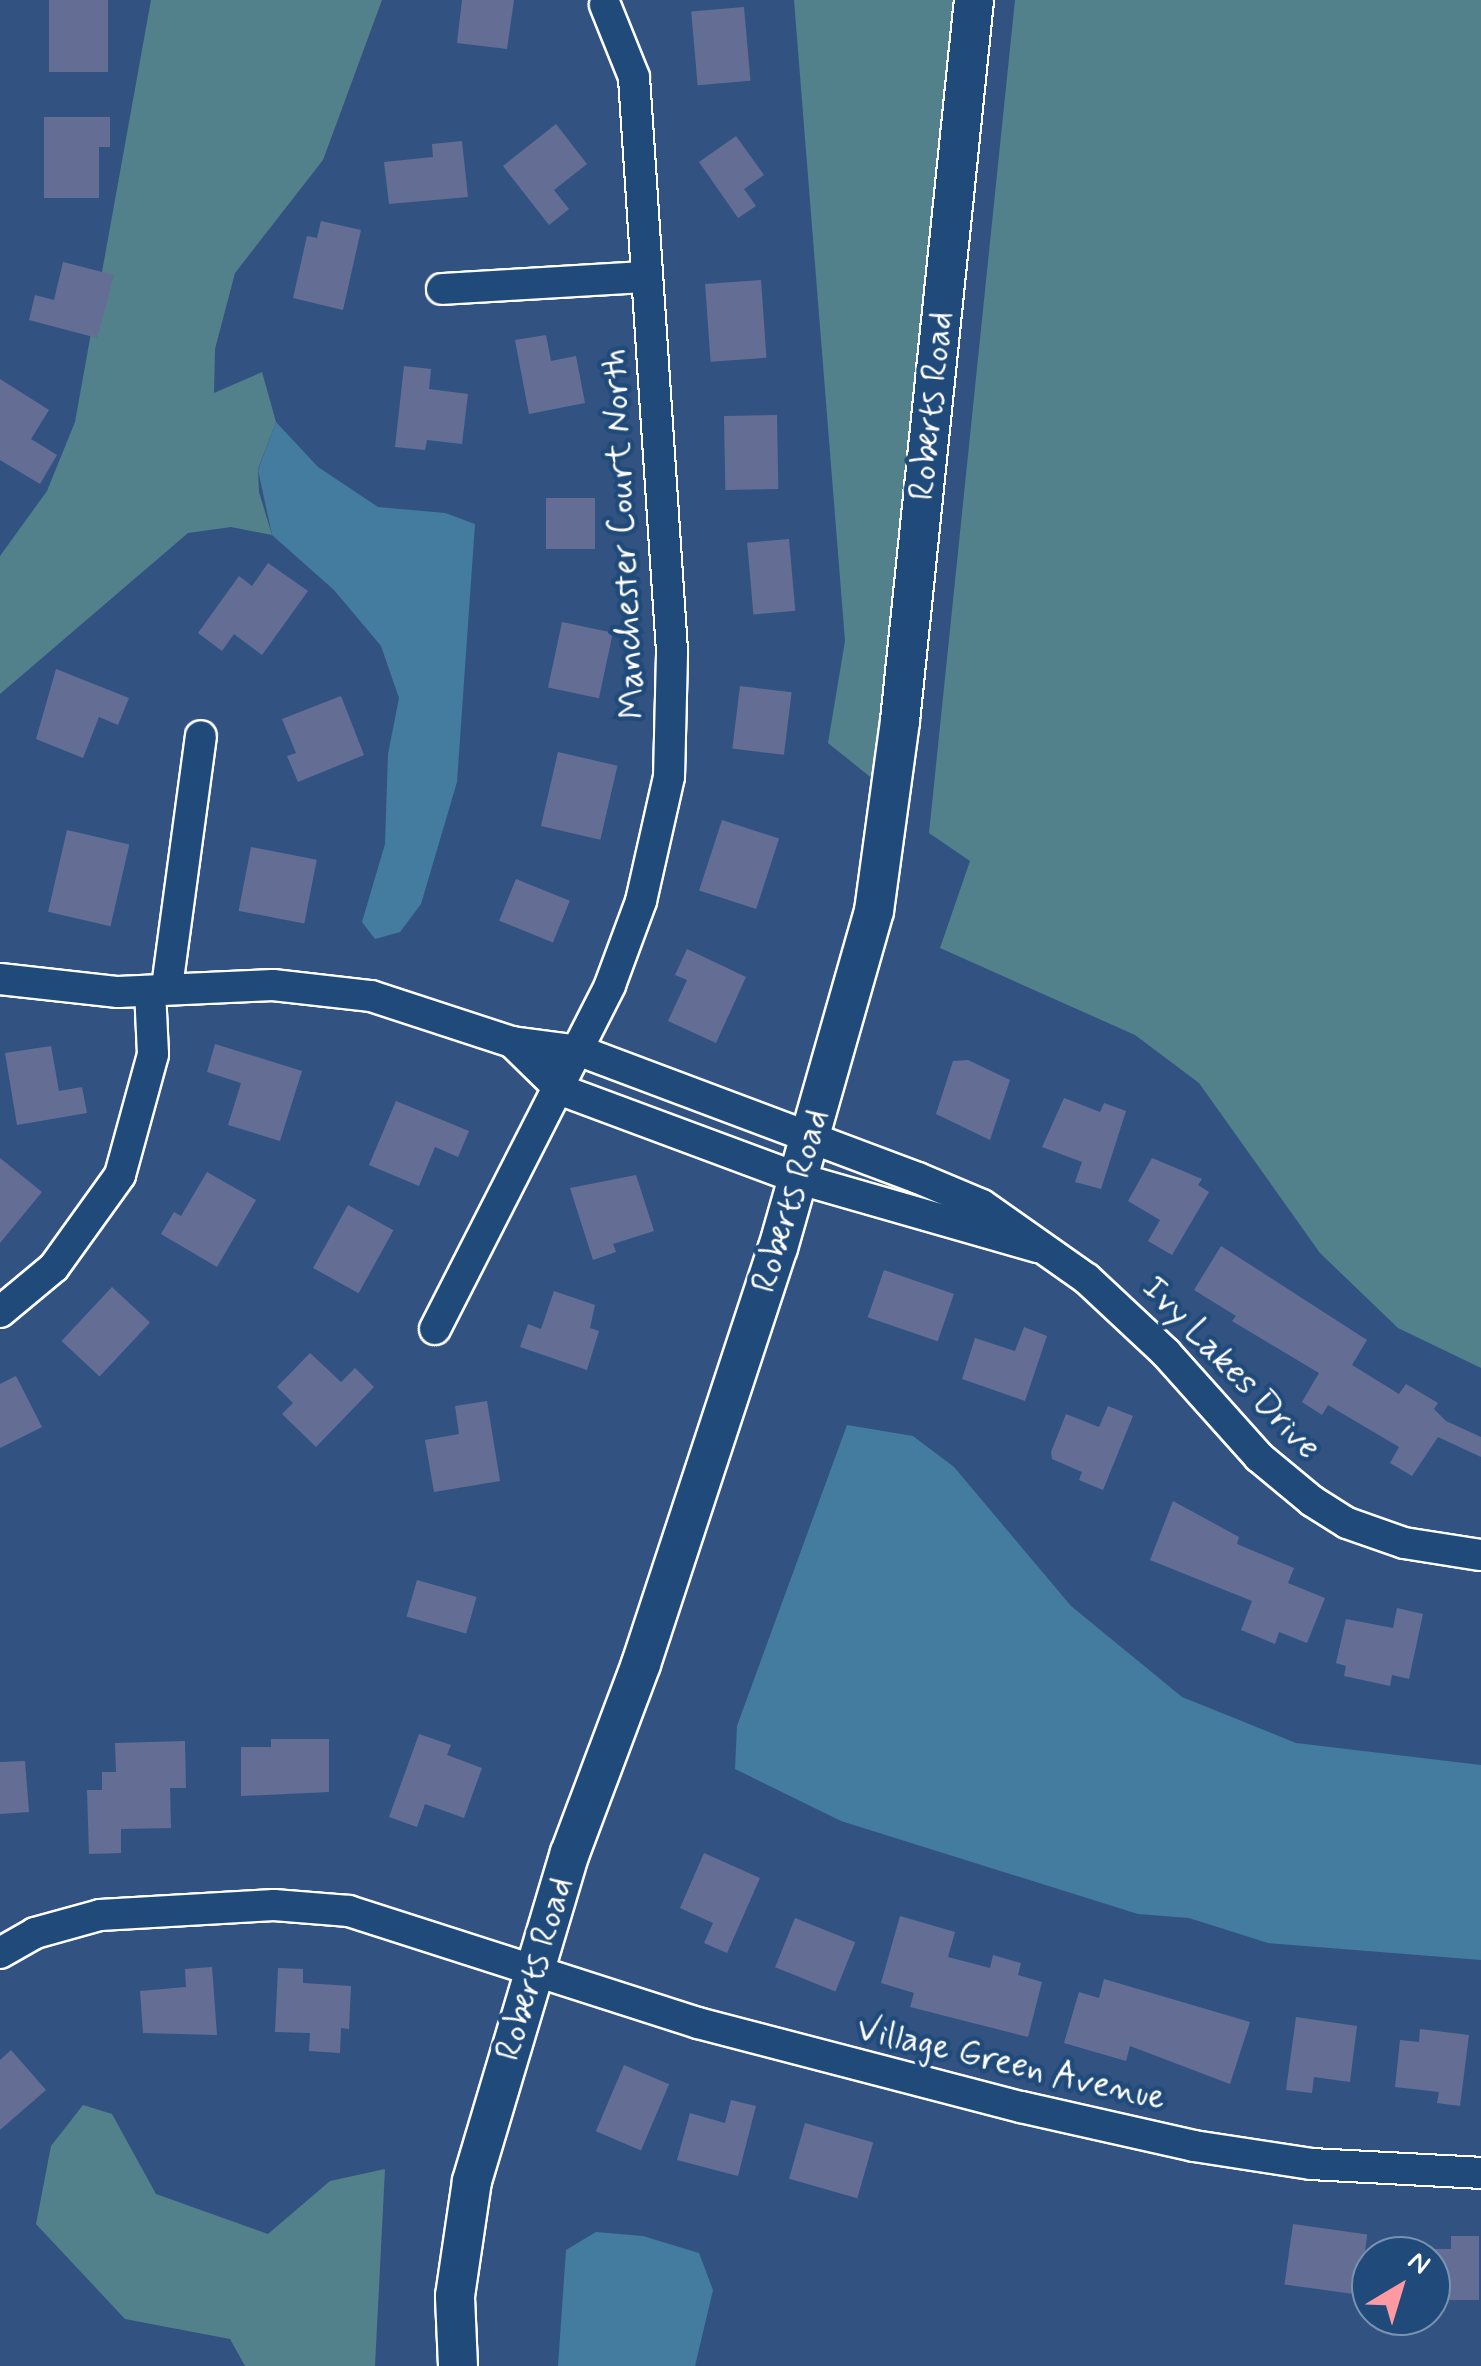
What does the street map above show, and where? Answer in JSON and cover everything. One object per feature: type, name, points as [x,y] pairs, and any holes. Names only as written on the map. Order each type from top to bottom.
[{"type":"main road","name":"Roberts Road","points":[[458,2366],[460,2238],[534,1975],[800,1178],[874,912],[900,721],[974,0]]},
{"type":"street","name":"Manchester Court North","points":[[435,1329],[580,1051],[642,901],[669,778],[672,651],[634,77],[604,5]]},
{"type":"street","points":[[442,288],[646,276]]},
{"type":"street","points":[[0,1312],[63,1257],[120,1175],[150,1070],[159,989],[201,736]]},
{"type":"street","points":[[0,979],[159,989],[336,990],[424,1011],[512,1042],[561,1090]]},
{"type":"street","name":"Ivy Lakes Drive","points":[[512,1042],[580,1051],[982,1205],[1050,1250],[1130,1316],[1259,1457],[1312,1501],[1347,1522],[1404,1543],[1481,1555]]},
{"type":"street","name":"Ivy Lakes Drive","points":[[561,1090],[800,1178],[1050,1250]]},
{"type":"street","name":"Village Green Avenue","points":[[0,1953],[35,1934],[100,1916],[306,1905],[403,1927],[534,1975],[807,2054],[1194,2146],[1311,2164],[1481,2173]]},
{"type":"green space","points":[[151,0],[382,0],[323,160],[235,273],[215,349],[214,393],[262,372],[276,422],[258,469],[259,492],[272,535],[231,527],[188,533],[0,694],[0,556],[47,491],[75,422]]},
{"type":"green space","points":[[794,0],[961,0],[879,784],[828,743],[845,641]]},
{"type":"green space","points":[[1015,0],[1481,0],[1481,1368],[1398,1328],[1320,1253],[1199,1083],[1135,1035],[940,948],[970,861],[929,833]]},
{"type":"green space","points":[[83,2105],[112,2114],[156,2194],[268,2234],[330,2181],[385,2169],[375,2366],[245,2366],[230,2339],[125,2319],[36,2224],[51,2146]]},
{"type":"water","points":[[276,422],[318,467],[378,507],[445,513],[475,524],[457,782],[421,904],[400,932],[375,939],[362,922],[385,844],[388,754],[399,698],[381,646],[334,590],[272,535],[258,470]]},
{"type":"water","points":[[847,1425],[913,1436],[954,1467],[1071,1606],[1182,1697],[1296,1743],[1481,1765],[1481,1960],[1268,1943],[1189,1918],[1138,1914],[841,1821],[735,1769],[737,1726]]},
{"type":"water","points":[[596,2232],[643,2236],[699,2253],[713,2290],[695,2366],[558,2366],[566,2250]]},
{"type":"building","points":[[49,0],[108,0],[108,72],[49,72]]},
{"type":"building","points":[[462,0],[514,0],[507,49],[457,43]]},
{"type":"building","points":[[744,7],[750,81],[698,85],[691,12]]},
{"type":"building","points":[[44,117],[110,117],[110,147],[99,147],[99,198],[44,198]]},
{"type":"building","points":[[556,124],[587,164],[554,190],[569,209],[549,225],[503,166]]},
{"type":"building","points":[[736,136],[764,175],[744,189],[756,206],[738,218],[699,162]]},
{"type":"building","points":[[462,141],[468,197],[389,204],[384,162],[433,157],[432,144]]},
{"type":"building","points":[[321,221],[361,230],[343,310],[293,298],[307,236],[317,238]]},
{"type":"building","points":[[63,262],[114,275],[97,338],[29,320],[35,295],[54,300]]},
{"type":"building","points":[[761,280],[766,358],[711,362],[705,284]]},
{"type":"building","points":[[546,335],[551,361],[576,356],[585,403],[529,414],[515,340]]},
{"type":"building","points":[[404,366],[431,369],[429,389],[468,394],[462,444],[427,440],[425,450],[395,447]]},
{"type":"building","points":[[0,379],[49,410],[31,439],[57,455],[40,484],[0,460]]},
{"type":"building","points":[[777,415],[778,489],[725,490],[724,416]]},
{"type":"building","points":[[546,498],[595,498],[595,549],[546,549]]},
{"type":"building","points":[[789,539],[795,611],[753,614],[747,543]]},
{"type":"building","points":[[268,563],[308,591],[262,655],[234,634],[222,651],[198,633],[239,576],[252,586]]},
{"type":"building","points":[[562,622],[613,633],[599,698],[548,688]]},
{"type":"building","points":[[56,669],[129,698],[118,725],[99,717],[83,758],[36,739]]},
{"type":"building","points":[[740,686],[792,692],[784,755],[732,749]]},
{"type":"building","points":[[341,696],[364,755],[298,782],[287,756],[296,753],[282,719]]},
{"type":"building","points":[[558,752],[617,766],[600,840],[541,826]]},
{"type":"building","points":[[722,820],[779,839],[756,909],[699,890]]},
{"type":"building","points":[[67,830],[129,844],[110,926],[48,912]]},
{"type":"building","points":[[251,847],[317,860],[304,924],[239,911]]},
{"type":"building","points":[[516,879],[570,901],[553,942],[499,921]]},
{"type":"building","points":[[687,949],[746,977],[716,1043],[668,1021],[687,980],[675,975]]},
{"type":"building","points":[[215,1044],[302,1071],[280,1141],[228,1125],[241,1083],[207,1072]]},
{"type":"building","points":[[51,1046],[59,1091],[82,1087],[87,1113],[17,1125],[5,1053]]},
{"type":"building","points":[[968,1060],[1010,1080],[990,1140],[936,1114],[953,1061]]},
{"type":"building","points":[[1064,1098],[1100,1112],[1104,1103],[1126,1111],[1101,1189],[1075,1182],[1082,1162],[1042,1147]]},
{"type":"building","points":[[396,1101],[469,1131],[458,1157],[435,1147],[419,1186],[369,1165]]},
{"type":"building","points":[[0,1158],[42,1192],[0,1243]]},
{"type":"building","points":[[1152,1158],[1202,1179],[1198,1185],[1209,1192],[1172,1255],[1148,1241],[1160,1220],[1128,1201]]},
{"type":"building","points":[[207,1172],[256,1200],[217,1267],[161,1234],[174,1212],[181,1216]]},
{"type":"building","points":[[636,1175],[654,1231],[613,1244],[616,1252],[593,1260],[570,1188]]},
{"type":"building","points":[[348,1205],[393,1230],[359,1293],[313,1268]]},
{"type":"building","points":[[1221,1246],[1367,1340],[1352,1365],[1399,1394],[1406,1384],[1438,1403],[1434,1409],[1446,1421],[1481,1437],[1481,1457],[1438,1437],[1412,1476],[1390,1463],[1399,1447],[1328,1405],[1322,1415],[1302,1402],[1319,1373],[1232,1321],[1236,1316],[1194,1290]]},
{"type":"building","points":[[884,1270],[954,1294],[938,1341],[868,1317]]},
{"type":"building","points":[[112,1287],[150,1322],[100,1377],[62,1341]]},
{"type":"building","points":[[554,1291],[595,1305],[590,1328],[599,1331],[587,1370],[520,1347],[528,1324],[541,1329]]},
{"type":"building","points":[[1024,1327],[1047,1336],[1025,1401],[962,1379],[975,1338],[1015,1351]]},
{"type":"building","points":[[310,1353],[341,1382],[355,1368],[374,1387],[316,1447],[282,1414],[293,1403],[277,1387]]},
{"type":"building","points":[[16,1376],[42,1427],[0,1448],[0,1384]]},
{"type":"building","points":[[487,1401],[500,1481],[434,1492],[425,1440],[459,1434],[455,1406]]},
{"type":"building","points":[[1108,1406],[1133,1416],[1103,1490],[1079,1480],[1082,1472],[1052,1459],[1051,1452],[1066,1414],[1099,1427]]},
{"type":"building","points":[[1173,1501],[1239,1537],[1237,1544],[1294,1568],[1288,1583],[1325,1598],[1307,1643],[1279,1632],[1275,1644],[1241,1630],[1252,1601],[1150,1560]]},
{"type":"building","points":[[417,1580],[477,1597],[466,1634],[407,1617]]},
{"type":"building","points":[[1397,1608],[1423,1614],[1409,1679],[1392,1675],[1390,1686],[1344,1676],[1346,1666],[1336,1663],[1346,1619],[1393,1628]]},
{"type":"building","points":[[419,1734],[451,1745],[447,1755],[482,1768],[464,1818],[425,1804],[417,1827],[389,1817]]},
{"type":"building","points":[[271,1739],[329,1739],[329,1792],[241,1796],[241,1747],[271,1747]]},
{"type":"building","points":[[185,1741],[186,1788],[170,1788],[171,1828],[121,1829],[121,1853],[89,1854],[87,1790],[102,1790],[102,1772],[116,1772],[115,1743]]},
{"type":"building","points":[[25,1761],[29,1812],[0,1814],[0,1762]]},
{"type":"building","points":[[704,1853],[760,1878],[727,1953],[704,1943],[713,1923],[680,1908]]},
{"type":"building","points":[[900,1916],[955,1932],[948,1957],[990,1968],[993,1955],[1021,1963],[1018,1975],[1042,1982],[1028,2037],[910,2007],[914,1993],[881,1983]]},
{"type":"building","points":[[795,1918],[855,1942],[835,1991],[775,1967]]},
{"type":"building","points":[[212,1967],[217,2035],[143,2033],[140,1991],[186,1987],[185,1969]]},
{"type":"building","points":[[278,1968],[303,1969],[303,1983],[351,1986],[349,2029],[341,2028],[340,2053],[309,2051],[310,2033],[275,2032]]},
{"type":"building","points":[[1104,1979],[1250,2022],[1230,2084],[1130,2046],[1126,2061],[1064,2043],[1079,1992],[1099,1998]]},
{"type":"building","points":[[1296,2017],[1357,2026],[1350,2082],[1314,2077],[1312,2093],[1286,2090]]},
{"type":"building","points":[[1420,2029],[1469,2035],[1460,2106],[1437,2103],[1439,2092],[1395,2087],[1400,2040],[1419,2042]]},
{"type":"building","points":[[11,2050],[46,2090],[0,2130],[0,2060]]},
{"type":"building","points":[[624,2065],[669,2084],[641,2150],[596,2131]]},
{"type":"building","points":[[731,2100],[756,2106],[738,2176],[677,2160],[690,2113],[725,2123]]},
{"type":"building","points":[[805,2123],[873,2143],[857,2198],[789,2179]]},
{"type":"building","points":[[1293,2224],[1367,2234],[1351,2236],[1351,2294],[1285,2284]]},
{"type":"building","points":[[1451,2236],[1479,2236],[1479,2300],[1451,2300]]}]
